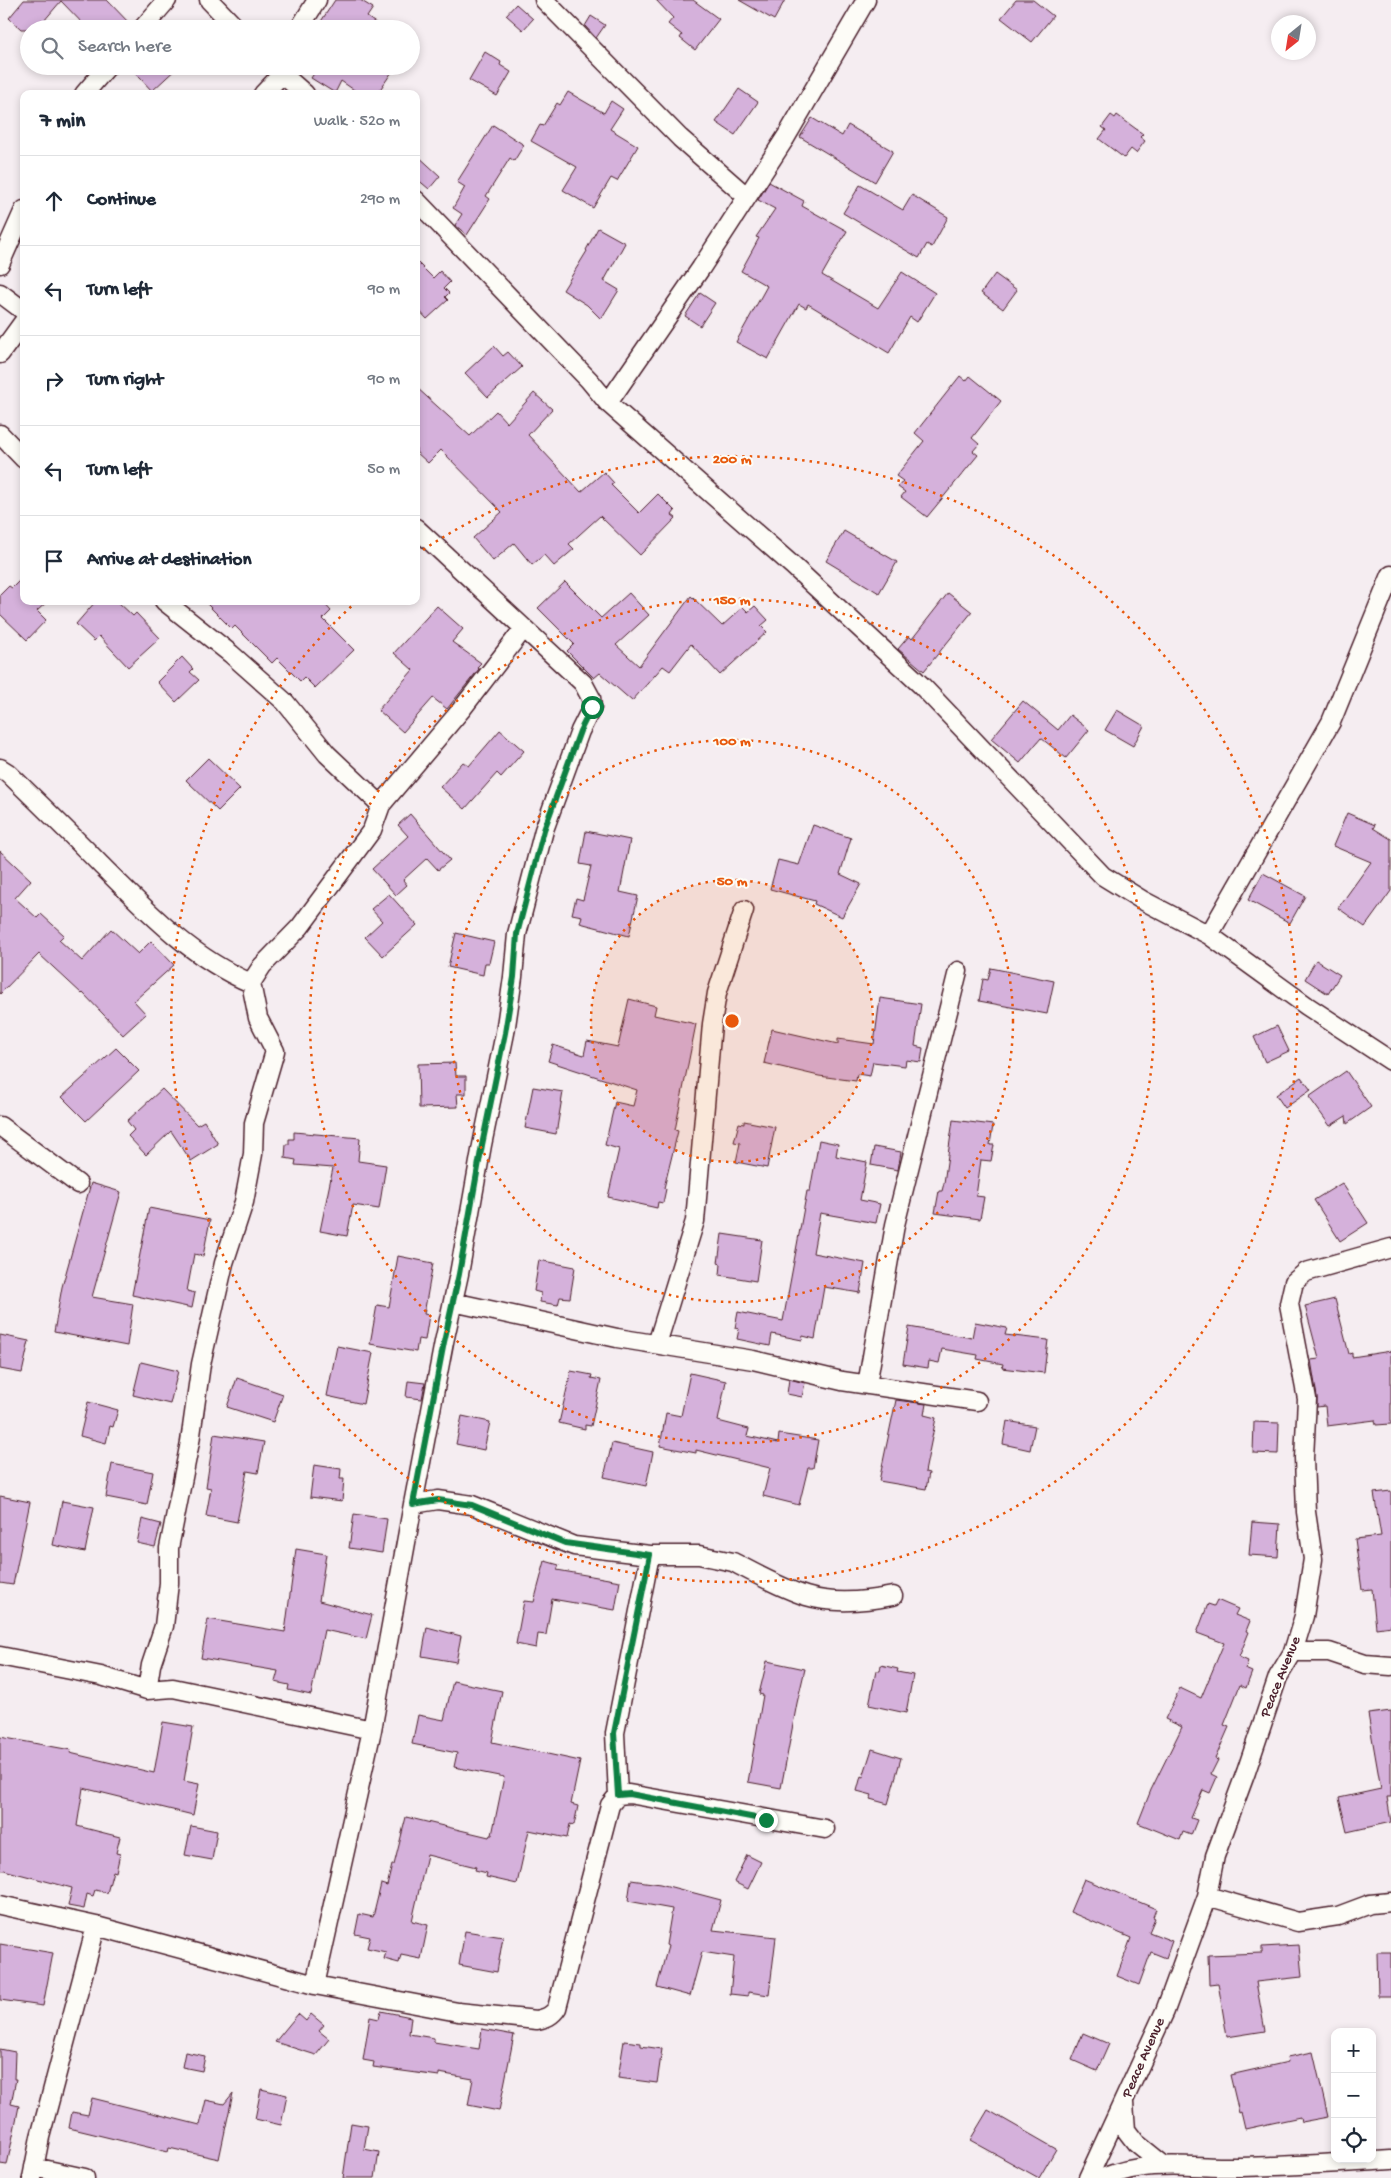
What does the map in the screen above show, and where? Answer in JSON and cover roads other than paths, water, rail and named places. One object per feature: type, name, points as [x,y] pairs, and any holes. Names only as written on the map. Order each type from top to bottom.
[{"type":"street","points":[[150,20],[167,0]]},
{"type":"street","points":[[209,0],[228,20]]},
{"type":"street","points":[[305,20],[317,0]]},
{"type":"street","points":[[544,0],[680,138],[746,196]]},
{"type":"street","points":[[608,403],[701,268],[786,137],[859,4]]},
{"type":"street","points":[[87,90],[100,75]]},
{"type":"street","points":[[265,90],[272,75]]},
{"type":"street","points":[[284,75],[300,90]]},
{"type":"street","points":[[420,204],[589,380],[608,403],[792,565],[921,685],[1103,876],[1142,900],[1209,935],[1346,1032],[1389,1054]]},
{"type":"street","points":[[0,264],[20,219]]},
{"type":"street","points":[[0,293],[20,308]]},
{"type":"street","points":[[0,354],[20,326]]},
{"type":"street","points":[[0,434],[20,456]]},
{"type":"street","points":[[315,1985],[372,1730],[413,1504],[505,1033],[514,977],[517,934],[544,830],[580,731],[592,707],[591,698],[583,683],[420,532]]},
{"type":"street","points":[[1209,935],[1331,722],[1391,574]]},
{"type":"street","points":[[169,605],[231,654],[285,702],[328,754],[381,805]]},
{"type":"street","points":[[147,1690],[151,1665],[164,1626],[169,1583],[169,1548],[190,1442],[201,1364],[224,1263],[244,1202],[253,1154],[254,1123],[275,1051],[258,1018],[251,983],[262,966],[300,927],[372,830],[381,805],[461,710],[524,628]]},
{"type":"street","points":[[0,768],[8,773],[132,896],[187,946],[232,975],[251,983]]},
{"type":"street","points":[[657,1344],[695,1221],[712,1024],[717,993],[744,910]]},
{"type":"street","points":[[866,1385],[895,1225],[958,971]]},
{"type":"street","points":[[0,1126],[78,1184]]},
{"type":"street","name":"Peace Avenue","points":[[1088,2178],[1165,2012],[1207,1896],[1215,1856],[1278,1677],[1293,1652],[1304,1616],[1313,1559],[1306,1512],[1304,1458],[1307,1399],[1289,1304],[1294,1282],[1306,1272],[1391,1248]]},
{"type":"street","points":[[453,1302],[617,1338],[753,1360],[842,1381],[977,1402]]},
{"type":"street","points":[[413,1504],[438,1500],[472,1505],[565,1543],[650,1555],[699,1556],[733,1562],[807,1597],[868,1601],[894,1596]]},
{"type":"street","points":[[618,1795],[614,1733],[650,1555]]},
{"type":"street","points":[[1293,1652],[1328,1652],[1365,1664],[1391,1666]]},
{"type":"street","points":[[0,1656],[101,1676],[147,1690],[173,1688],[372,1730]]},
{"type":"street","points":[[0,1905],[96,1926],[315,1985],[458,2012],[538,2020],[554,2014],[557,2008],[610,1805],[612,1800],[618,1795],[630,1794],[825,1829]]},
{"type":"street","points":[[1207,1896],[1298,1922],[1338,1916],[1370,1904],[1391,1902]]},
{"type":"street","points":[[85,2178],[33,2172],[40,2137],[96,1926]]},
{"type":"street","points":[[1124,2103],[1126,2130],[1136,2143],[1162,2164]]},
{"type":"street","points":[[1102,2178],[1124,2169],[1162,2164],[1224,2167],[1391,2160]]}]
